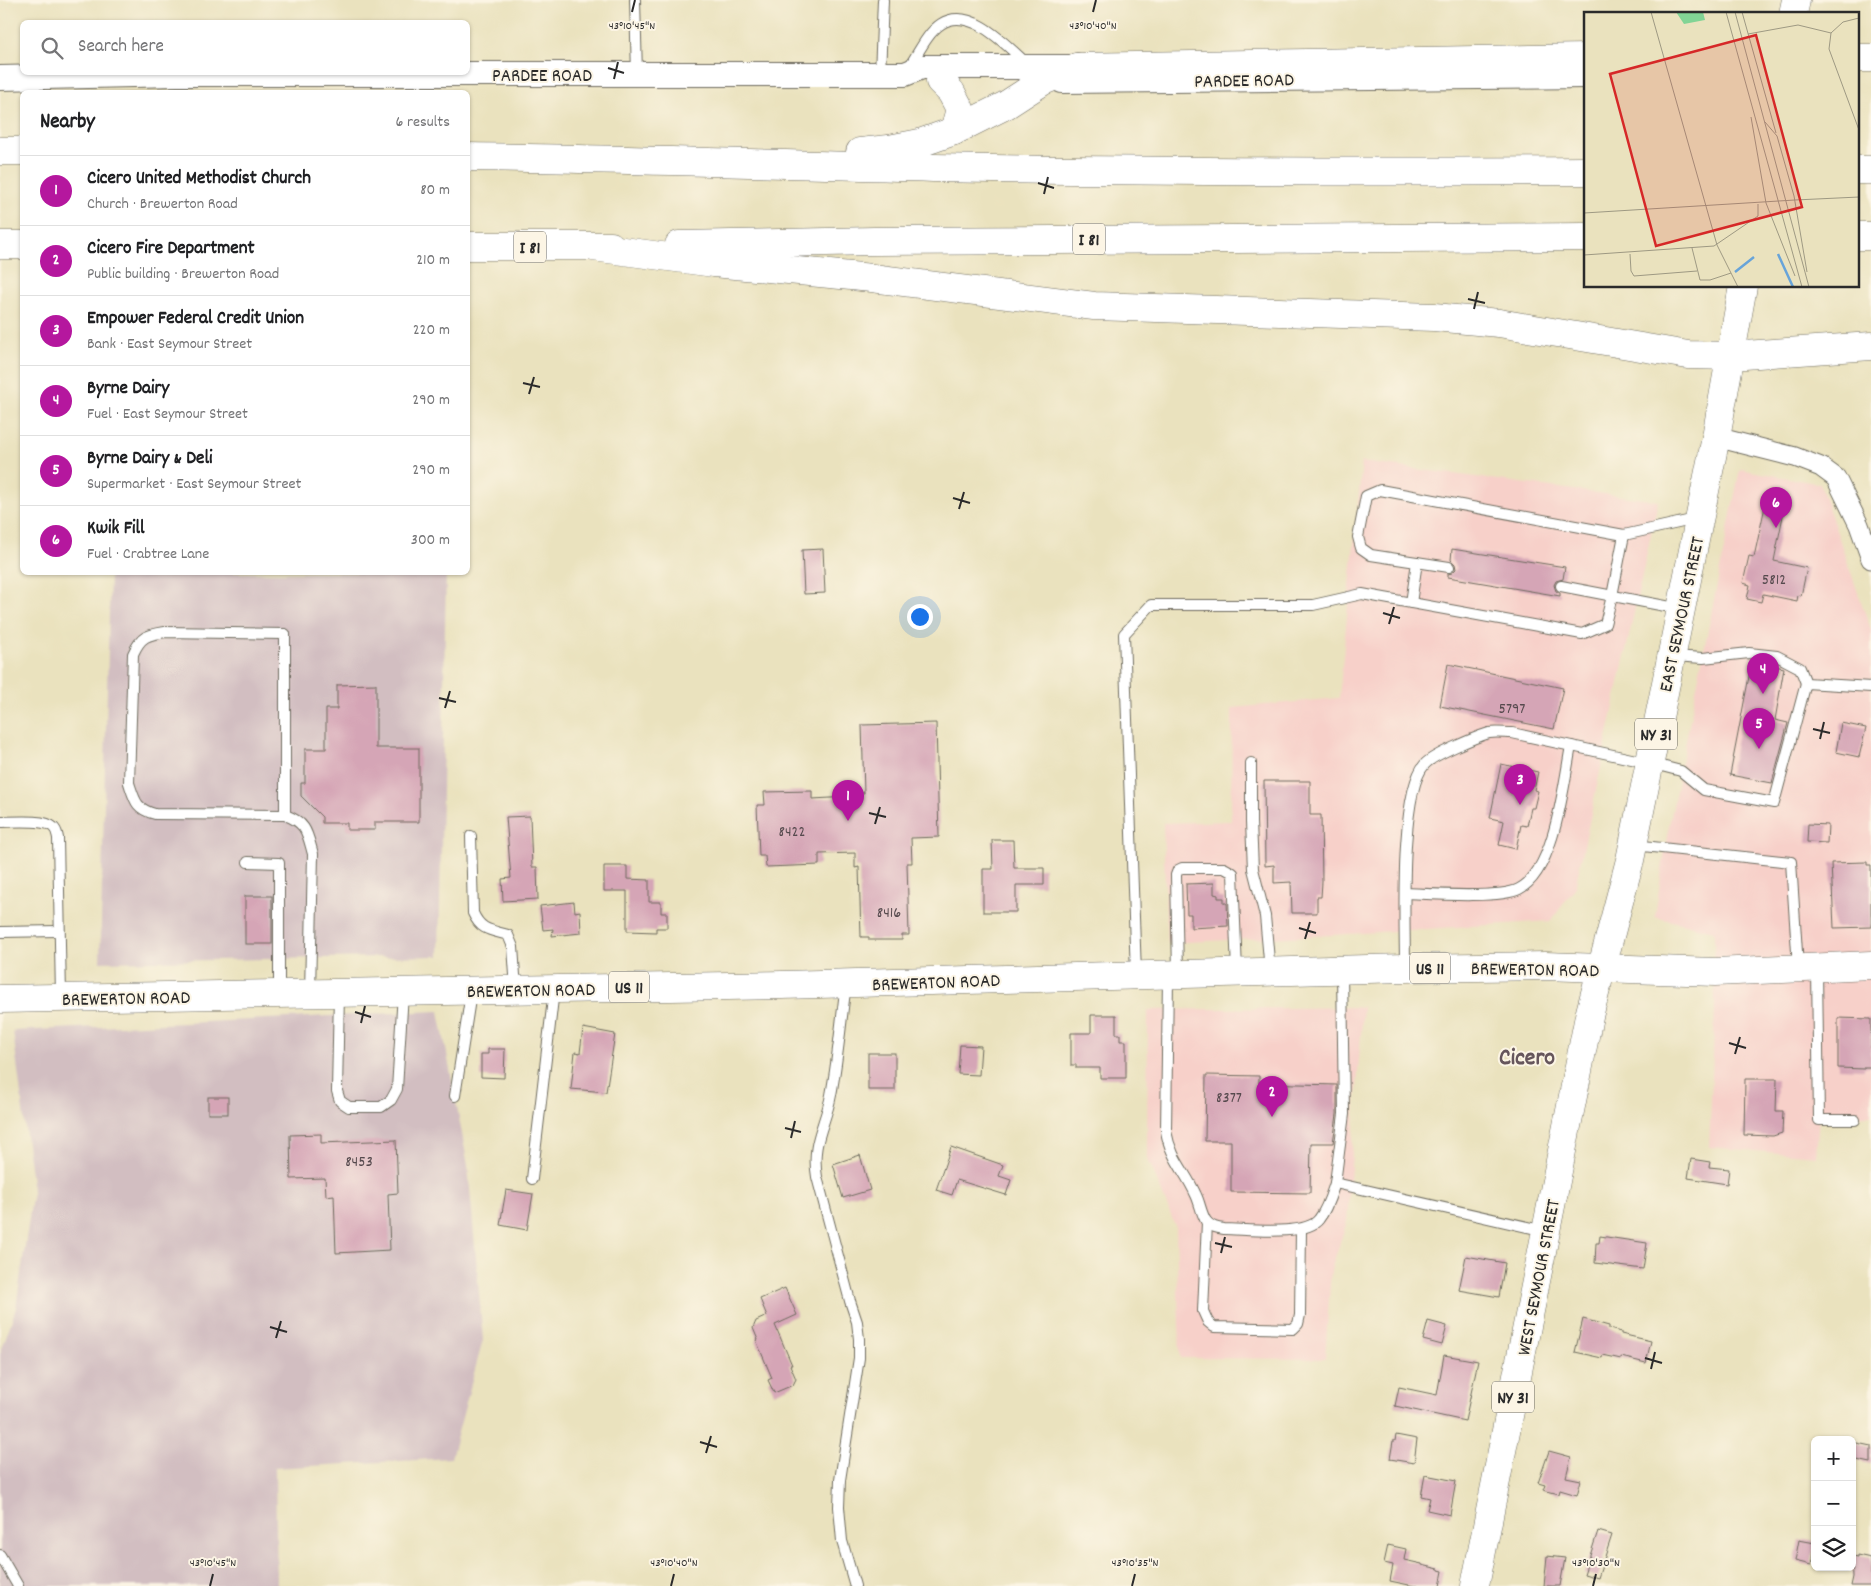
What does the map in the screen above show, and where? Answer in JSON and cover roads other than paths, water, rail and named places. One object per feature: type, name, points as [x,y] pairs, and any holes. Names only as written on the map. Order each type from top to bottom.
[{"type":"main road","name":"PARDEE ROAD","points":[[1037,74],[1077,66],[1584,58]]},
{"type":"main road","points":[[1858,58],[1871,58]]},
{"type":"main road","points":[[764,163],[889,149],[920,143],[954,131],[1006,105],[1037,74]]},
{"type":"main road","points":[[940,81],[951,92],[960,109],[954,131]]},
{"type":"main road","points":[[0,152],[20,151]]},
{"type":"main road","points":[[470,157],[638,159],[933,168],[1254,172],[1584,171]]},
{"type":"main road","points":[[1858,236],[1871,236]]},
{"type":"main road","name":"I 81","points":[[470,246],[593,247],[883,240],[1584,237]]},
{"type":"main road","points":[[0,245],[20,245]]},
{"type":"main road","points":[[593,247],[714,264],[872,278],[1094,306],[1434,317],[1499,323],[1688,355],[1731,356],[1871,346]]},
{"type":"main road","name":"EAST SEYMOUR STREET","points":[[1602,968],[1633,845],[1650,763],[1716,437],[1743,288]]},
{"type":"main road","name":"BREWERTON ROAD","points":[[0,999],[846,983],[1405,968],[1545,966],[1715,972],[1871,965]]},
{"type":"main road","name":"WEST SEYMOUR STREET","points":[[1475,1586],[1589,1016],[1602,968]]},
{"type":"street","name":"PARDEE ROAD","points":[[470,74],[905,74],[922,67],[1037,74],[1584,76]]},
{"type":"street","name":"PARDEE ROAD","points":[[905,74],[919,80],[940,81],[1037,74]]},
{"type":"street","name":"PARDEE ROAD","points":[[0,78],[133,75]]},
{"type":"street","points":[[1716,437],[1795,457],[1821,467],[1836,478],[1859,525],[1871,558]]},
{"type":"lane","points":[[635,0],[637,74]]},
{"type":"lane","points":[[880,74],[883,0]]},
{"type":"lane","points":[[905,74],[931,34],[941,24],[955,18],[970,20],[992,33],[1037,74]]},
{"type":"lane","points":[[1450,567],[1370,555],[1361,548],[1358,537],[1366,496],[1380,490],[1624,535],[1700,519]]},
{"type":"lane","points":[[1136,975],[1124,634],[1151,605],[1313,605],[1362,594],[1582,634],[1605,624],[1624,535]]},
{"type":"lane","points":[[1411,603],[1417,562]]},
{"type":"lane","points":[[1562,586],[1681,609]]},
{"type":"lane","points":[[285,814],[284,634],[165,632],[149,635],[138,642],[132,654],[129,783],[136,803],[143,811],[155,814],[285,814],[297,819],[307,832],[313,854],[310,993]]},
{"type":"lane","points":[[1405,968],[1406,843],[1412,795],[1417,776],[1425,764],[1440,754],[1491,733],[1512,733],[1681,771],[1704,790],[1774,803],[1806,683],[1800,668],[1777,656],[1748,652],[1703,658],[1672,656]]},
{"type":"lane","points":[[1806,683],[1871,687]]},
{"type":"lane","points":[[1405,893],[1499,895],[1520,889],[1536,875],[1547,853],[1556,822],[1571,746]]},
{"type":"lane","points":[[1251,763],[1253,869],[1265,916],[1270,972]]},
{"type":"lane","points":[[0,822],[45,822],[52,825],[56,830],[58,838],[61,998]]},
{"type":"lane","points":[[471,836],[473,913],[476,920],[484,928],[508,935],[513,947],[516,990]]},
{"type":"lane","points":[[1633,845],[1791,862],[1807,968],[1819,1120],[1855,1120]]},
{"type":"lane","points":[[248,862],[279,863],[280,994]]},
{"type":"lane","points":[[1237,972],[1232,873],[1224,868],[1182,868],[1178,870],[1176,875],[1166,1131],[1171,1152],[1196,1196],[1207,1222],[1203,1312],[1208,1322],[1214,1327],[1293,1329],[1298,1324],[1300,1315],[1302,1229]]},
{"type":"lane","points":[[0,932],[60,930]]},
{"type":"lane","points":[[1207,1222],[1214,1227],[1224,1229],[1302,1229],[1309,1227],[1318,1220],[1336,1183],[1344,1114],[1342,970]]},
{"type":"lane","points":[[846,983],[831,1096],[815,1148],[814,1160],[816,1177],[857,1322],[859,1339],[859,1358],[840,1480],[839,1507],[842,1541],[855,1586]]},
{"type":"lane","points":[[532,1179],[555,989]]},
{"type":"lane","points":[[455,1096],[472,990]]},
{"type":"lane","points":[[339,993],[337,1091],[340,1101],[349,1107],[381,1107],[391,1100],[397,1088],[403,992]]},
{"type":"lane","points":[[1336,1183],[1546,1231]]},
{"type":"lane","points":[[0,1555],[18,1586]]},
{"type":"place","name":"Kwik Fill","points":[[1776,528]]},
{"type":"place","name":"Byrne Dairy","points":[[1763,694]]},
{"type":"place","name":"Byrne Dairy & Deli","points":[[1759,749]]},
{"type":"place","name":"Empower Federal Credit Union","points":[[1520,805]]},
{"type":"place","name":"Cicero United Methodist Church","points":[[848,821]]},
{"type":"place","name":"Cicero Fire Department","points":[[1272,1117]]},
{"type":"district","name":"Cicero","points":[[1527,1056]]}]
